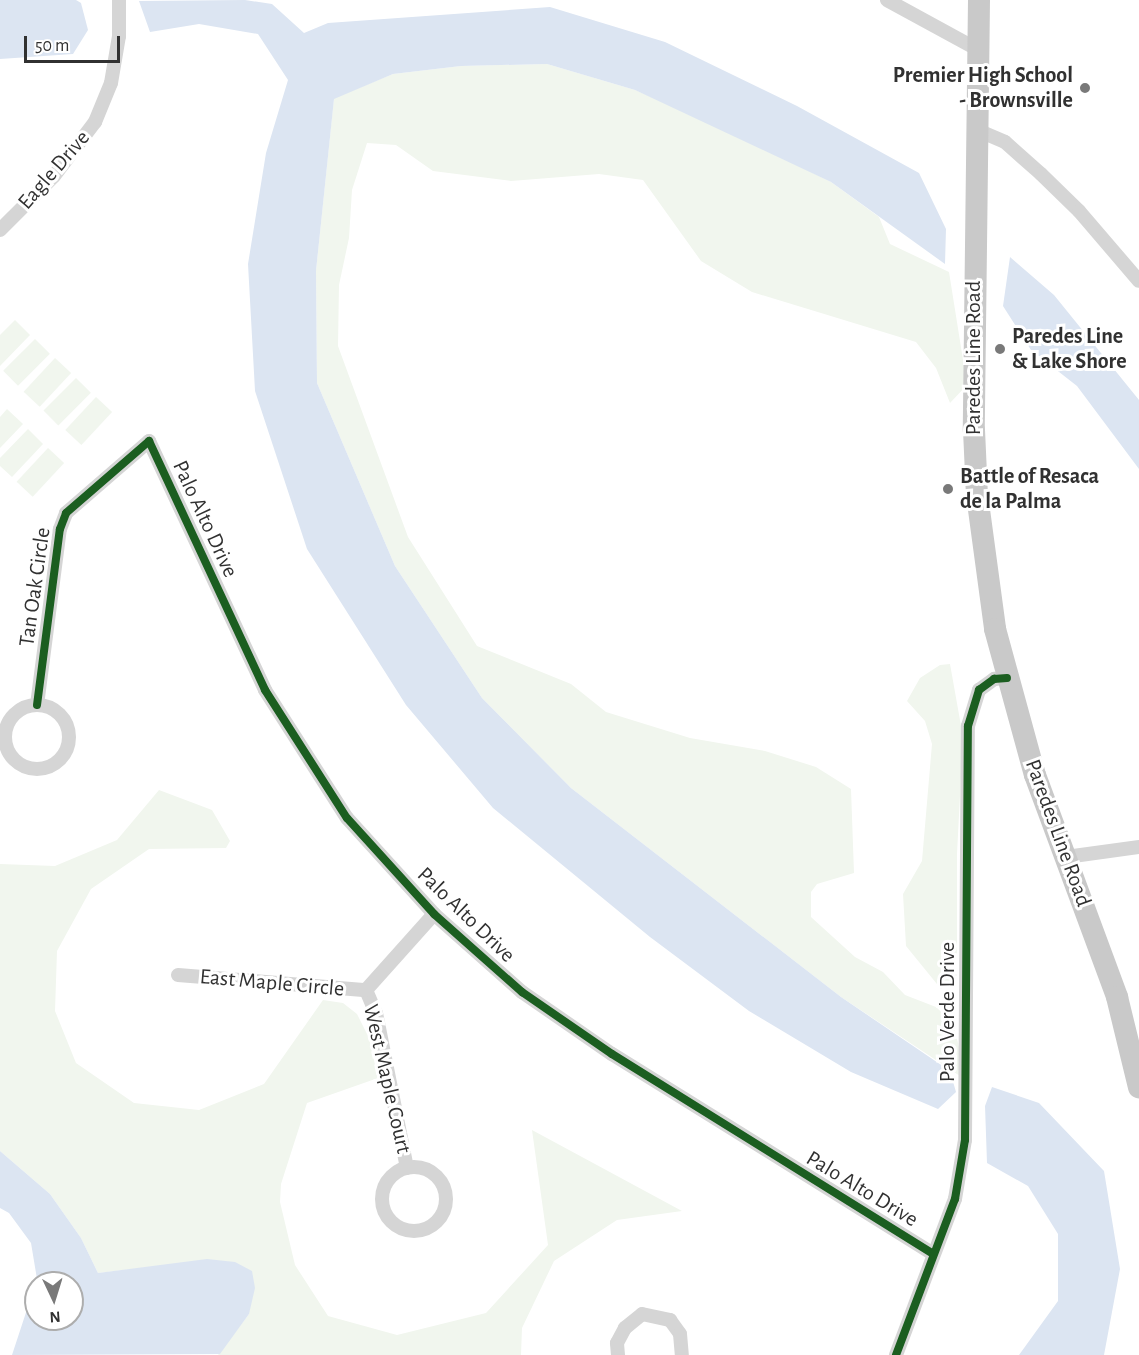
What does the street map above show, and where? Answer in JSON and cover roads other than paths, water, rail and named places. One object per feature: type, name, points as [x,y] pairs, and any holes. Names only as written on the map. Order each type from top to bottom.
[{"type":"main road","name":"Paredes Line Road","points":[[979,0],[974,430],[983,542],[1007,678],[1035,775],[1118,997],[1139,1087]]},
{"type":"street","name":"Eagle Drive","points":[[0,230],[54,176],[95,122],[111,83],[119,36],[119,0]]},
{"type":"street","points":[[887,0],[977,49]]},
{"type":"street","points":[[977,130],[1005,142],[1041,174],[1079,211],[1139,281]]},
{"type":"street","name":"Tan Oak Circle","points":[[37,705],[60,529],[66,513],[149,441]]},
{"type":"street","name":"Palo Alto Drive","points":[[149,441],[265,690],[347,818],[434,914],[522,992],[612,1054],[933,1254]]},
{"type":"street","name":"Palo Verde Drive","points":[[896,1355],[955,1199],[965,1140],[968,726],[980,690],[994,679],[1007,678]]},
{"type":"street","points":[[37,705],[58,712],[69,731],[66,753],[49,768],[37,770],[27,768],[11,756],[4,737],[11,718],[18,711],[37,705]]},
{"type":"street","points":[[1066,857],[1139,847]]},
{"type":"street","points":[[366,990],[434,914]]},
{"type":"street","name":"East Maple Circle","points":[[178,975],[366,990]]},
{"type":"street","name":"West Maple Court","points":[[366,990],[376,1013],[407,1168]]},
{"type":"street","name":"West Maple Court","points":[[407,1168],[427,1170],[442,1183],[446,1192],[444,1212],[439,1221],[421,1231],[399,1228],[384,1212],[383,1190],[388,1180],[407,1168]]},
{"type":"street","points":[[618,1355],[617,1343],[625,1328],[642,1314],[670,1320],[680,1334],[682,1355]]},
{"type":"place","name":"Premier High School - Brownsville","points":[[1085,88]]},
{"type":"place","name":"Paredes Line & Lake Shore","points":[[1000,349]]},
{"type":"place","name":"Battle of Resaca de la Palma","points":[[948,489]]}]
